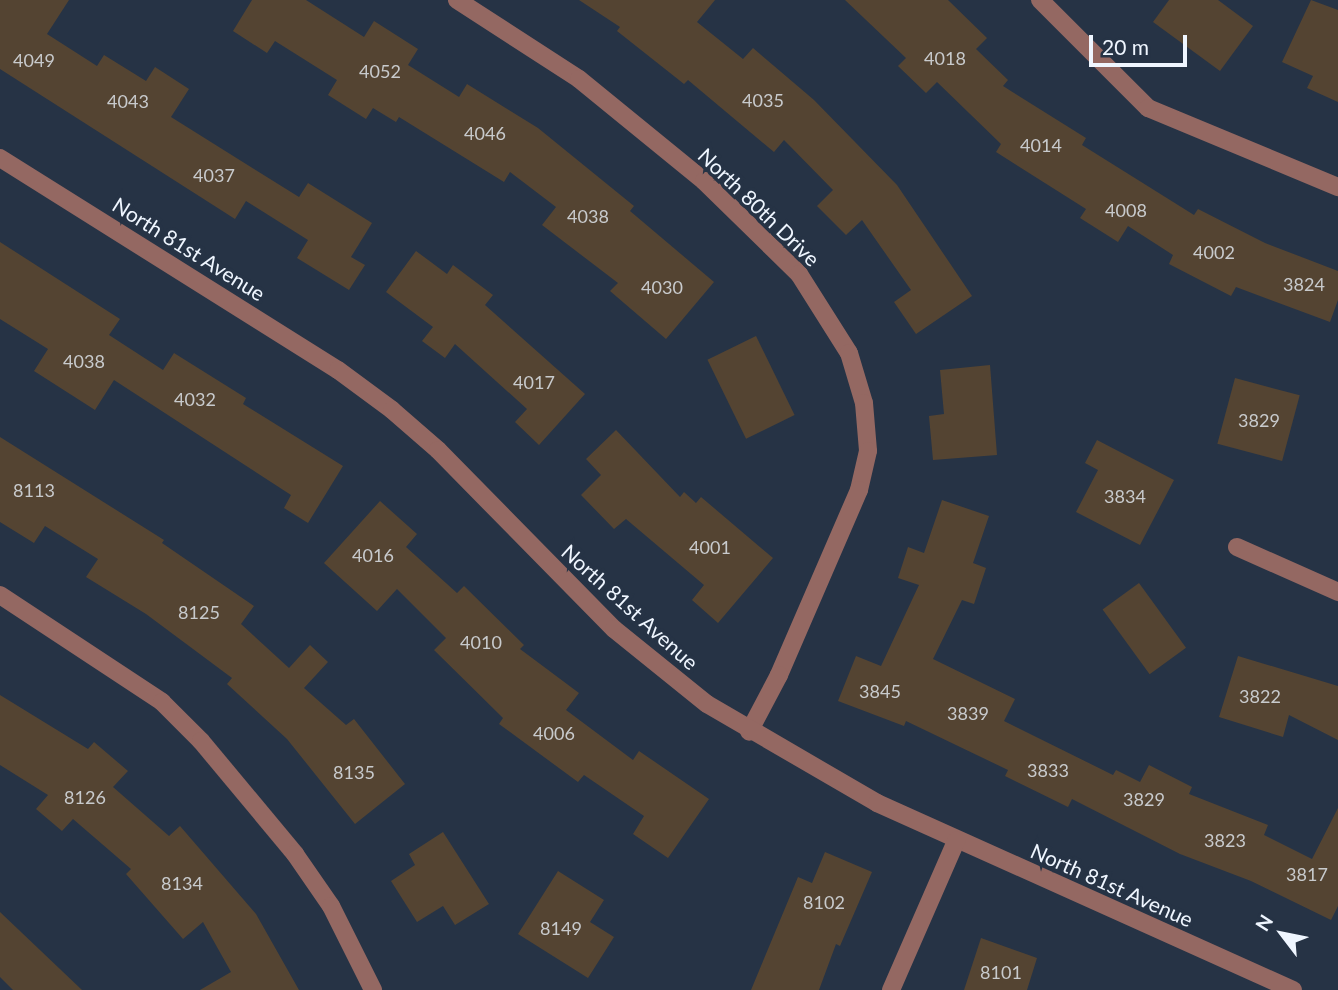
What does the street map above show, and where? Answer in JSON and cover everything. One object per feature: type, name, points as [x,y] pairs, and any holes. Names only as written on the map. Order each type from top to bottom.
[{"type":"street","name":"North 80th Drive","points":[[457,0],[579,79],[704,181],[799,274],[849,353],[864,403],[868,451],[859,490],[779,675],[750,732]]},
{"type":"street","points":[[1040,0],[1148,108],[1338,187]]},
{"type":"street","name":"North 81st Avenue","points":[[0,158],[338,370],[392,410],[438,450],[614,629],[664,674],[750,732],[956,841],[1290,989]]},
{"type":"street","points":[[1237,547],[1338,592]]},
{"type":"street","points":[[0,595],[162,702],[201,741],[280,835],[331,906],[373,990]]},
{"type":"street","points":[[891,990],[956,841]]},
{"type":"building","points":[[0,0],[69,0],[47,34],[97,66],[104,55],[146,81],[155,67],[189,89],[171,117],[299,197],[308,183],[372,223],[351,257],[365,265],[349,290],[297,258],[308,240],[246,201],[235,219],[0,69]]},
{"type":"building","points":[[252,0],[306,0],[364,37],[374,21],[418,49],[408,65],[459,97],[467,84],[538,128],[634,206],[630,211],[714,282],[666,339],[610,291],[618,283],[542,225],[556,207],[510,172],[504,182],[399,117],[396,122],[373,108],[366,119],[328,95],[337,80],[275,41],[267,53],[233,31]]},
{"type":"building","points":[[579,0],[715,0],[697,22],[743,59],[753,48],[814,100],[897,185],[972,296],[916,334],[894,302],[911,290],[862,220],[846,235],[817,206],[833,190],[784,140],[774,152],[688,80],[684,84],[617,31],[620,27]]},
{"type":"building","points":[[845,0],[948,0],[987,38],[976,49],[1008,80],[1003,86],[1086,138],[1082,145],[1194,215],[1198,209],[1265,243],[1338,271],[1338,300],[1330,322],[1236,287],[1231,296],[1169,264],[1173,255],[1128,226],[1118,242],[1080,218],[1086,209],[996,152],[1001,144],[937,82],[926,93],[898,66],[906,58]]},
{"type":"building","points":[[1169,0],[1218,0],[1253,26],[1220,71],[1153,22]]},
{"type":"building","points":[[1311,0],[1338,10],[1338,102],[1307,88],[1313,76],[1282,62]]},
{"type":"building","points":[[0,242],[120,319],[109,335],[163,370],[174,353],[246,398],[243,404],[343,466],[308,523],[284,508],[291,495],[114,380],[95,410],[34,371],[48,349],[0,319]]},
{"type":"building","points":[[416,251],[447,274],[453,265],[493,295],[485,305],[585,394],[539,445],[515,422],[527,409],[455,344],[445,358],[422,341],[433,327],[386,292]]},
{"type":"building","points":[[756,336],[795,415],[746,439],[707,360]]},
{"type":"building","points":[[990,365],[997,455],[933,460],[929,416],[944,414],[940,370]]},
{"type":"building","points":[[1235,378],[1300,395],[1282,461],[1217,444]]},
{"type":"building","points":[[616,430],[680,497],[684,492],[696,503],[701,497],[773,558],[718,623],[692,600],[704,585],[626,519],[614,529],[581,495],[601,475],[586,459]]},
{"type":"building","points":[[0,437],[164,540],[162,543],[254,606],[241,624],[289,668],[310,645],[328,662],[304,688],[346,725],[354,719],[405,784],[355,824],[287,739],[227,684],[232,678],[146,614],[86,577],[98,559],[45,526],[34,543],[0,522]]},
{"type":"building","points":[[1097,440],[1174,480],[1140,545],[1076,512],[1098,470],[1085,463]]},
{"type":"building","points":[[942,500],[989,516],[973,563],[986,568],[974,604],[962,600],[933,659],[1015,699],[1004,721],[1113,775],[1116,770],[1140,782],[1149,765],[1192,787],[1189,794],[1268,825],[1264,835],[1312,859],[1338,808],[1338,906],[1331,920],[1251,881],[1180,854],[1072,799],[1068,807],[1005,776],[1008,770],[906,721],[904,726],[838,701],[856,656],[881,666],[919,585],[898,578],[908,547],[924,553]]},
{"type":"building","points":[[380,501],[417,534],[406,547],[457,593],[464,586],[524,645],[520,649],[579,693],[566,710],[633,760],[639,751],[709,799],[668,858],[633,834],[644,816],[584,775],[578,782],[499,724],[503,718],[434,650],[446,638],[397,589],[377,611],[324,563]]},
{"type":"building","points":[[1139,583],[1186,648],[1150,674],[1103,609]]},
{"type":"building","points":[[1238,656],[1338,686],[1338,740],[1289,715],[1283,737],[1219,717]]},
{"type":"building","points":[[0,695],[88,749],[94,742],[128,771],[113,787],[169,836],[180,826],[256,914],[299,990],[200,990],[231,972],[203,922],[183,939],[126,874],[131,869],[73,819],[62,831],[36,809],[48,795],[0,765]]},
{"type":"building","points":[[443,832],[489,904],[455,925],[443,906],[417,922],[391,881],[415,865],[409,854]]},
{"type":"building","points":[[825,852],[872,872],[840,946],[836,944],[819,990],[751,990],[798,877],[812,883]]},
{"type":"building","points":[[558,871],[604,900],[590,922],[614,937],[588,978],[518,934]]},
{"type":"building","points":[[0,912],[82,990],[13,990],[0,977]]},
{"type":"building","points":[[981,938],[1037,958],[1027,990],[964,990]]}]
